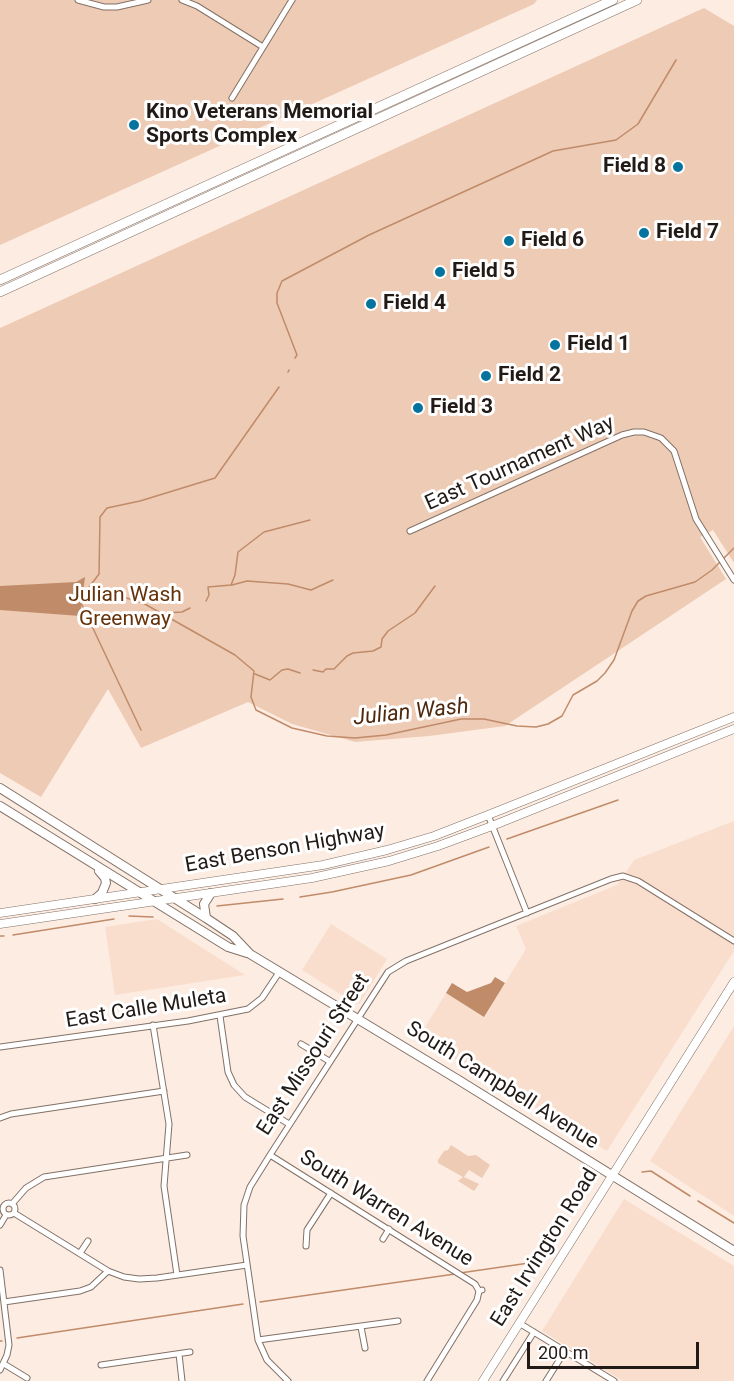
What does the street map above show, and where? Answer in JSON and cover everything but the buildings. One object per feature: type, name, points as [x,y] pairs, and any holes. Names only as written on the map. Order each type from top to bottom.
[{"type":"highway","points":[[0,280],[613,0]]},
{"type":"highway","points":[[0,291],[637,0]]},
{"type":"main road","name":"East Benson Highway","points":[[0,913],[162,890],[355,858],[413,842],[488,815],[734,717]]},
{"type":"main road","name":"East Benson Highway","points":[[0,924],[155,902],[356,869],[416,854],[734,729]]},
{"type":"main road","points":[[666,744],[670,755]]},
{"type":"main road","name":"South Campbell Avenue","points":[[0,788],[176,898],[233,936],[250,954]]},
{"type":"main road","name":"South Campbell Avenue","points":[[2,807],[228,947],[250,954],[280,971],[734,1251]]},
{"type":"main road","points":[[93,864],[105,878],[106,883],[102,893],[95,899]]},
{"type":"main road","points":[[206,918],[204,904],[211,893]]},
{"type":"main road","name":"East Irvington Road","points":[[483,1381],[734,982]]},
{"type":"street","points":[[78,0],[98,6],[117,7],[148,0]]},
{"type":"street","points":[[182,0],[197,6],[263,47]]},
{"type":"street","points":[[232,98],[292,0]]},
{"type":"street","name":"East Tournament Way","points":[[410,531],[622,435],[644,432],[662,438],[674,451],[696,519],[732,577]]},
{"type":"street","points":[[488,815],[527,913]]},
{"type":"street","name":"East Missouri Street","points":[[258,1340],[243,1236],[244,1205],[250,1187],[384,976],[394,966],[611,879],[628,876],[734,941]]},
{"type":"street","name":"East Calle Muleta","points":[[0,1047],[220,1016],[248,1009],[262,998],[280,971]]},
{"type":"street","points":[[220,1016],[228,1072],[234,1085],[245,1097],[289,1124]]},
{"type":"street","points":[[153,1025],[169,1124],[164,1186],[177,1275]]},
{"type":"street","points":[[301,1044],[329,1061]]},
{"type":"street","points":[[0,1118],[11,1114],[164,1091]]},
{"type":"street","points":[[6,1215],[2,1204],[12,1204],[26,1188],[44,1177],[187,1155]]},
{"type":"street","name":"South Warren Avenue","points":[[270,1155],[475,1284],[481,1291],[427,1381]]},
{"type":"street","points":[[306,1246],[307,1230],[331,1192]]},
{"type":"street","points":[[12,1204],[15,1209],[14,1213]]},
{"type":"street","points":[[0,1225],[6,1215],[14,1213],[108,1270],[140,1279],[247,1265]]},
{"type":"street","points":[[383,1239],[389,1229]]},
{"type":"street","points":[[80,1253],[88,1241]]},
{"type":"street","points":[[0,1270],[9,1345],[0,1370]]},
{"type":"street","points":[[4,1302],[80,1291],[91,1287],[108,1270]]},
{"type":"street","points":[[288,1381],[267,1360],[258,1340],[361,1328],[398,1321]]},
{"type":"street","points":[[519,1323],[614,1381]]},
{"type":"street","points":[[361,1328],[365,1348]]},
{"type":"street","name":"East Irvington Road","points":[[503,1381],[534,1332]]},
{"type":"street","points":[[546,1381],[565,1351]]},
{"type":"street","points":[[101,1365],[190,1352]]},
{"type":"street","points":[[179,1354],[182,1381]]},
{"type":"street","points":[[4,1364],[27,1378]]},
{"type":"shaded area","points":[[85,577],[80,616],[0,610],[0,586],[76,582]]},
{"type":"shaded area","points":[[734,821],[734,951],[607,1151],[419,1037],[446,993],[485,1016],[526,949],[516,926],[617,885],[634,860]]},
{"type":"shaded area","points":[[157,919],[245,975],[115,995],[105,927]]},
{"type":"shaded area","points":[[331,924],[387,959],[360,1003],[356,1004],[302,970]]},
{"type":"shaded area","points":[[495,977],[505,983],[484,1017],[446,993],[452,983],[467,992],[491,983]]},
{"type":"shaded area","points":[[734,1026],[734,1216],[650,1161]]},
{"type":"shaded area","points":[[624,1199],[734,1266],[734,1381],[623,1381],[542,1331]]},
{"type":"green space","name":"Kino Veterans Memorial Sports Complex","points":[[0,0],[537,0],[534,4],[0,245]]},
{"type":"green space","name":"Julian Wash Greenway","points":[[704,8],[734,26],[734,563],[713,530],[700,537],[726,579],[505,726],[429,736],[355,742],[292,724],[248,702],[141,748],[108,689],[41,797],[0,773],[0,328]]},
{"type":"green space","points":[[451,1145],[468,1156],[476,1155],[490,1165],[482,1178],[469,1170],[464,1177],[479,1184],[474,1191],[458,1181],[463,1177],[438,1163],[444,1151],[448,1150]]},
{"type":"waterway","points":[[295,358],[297,355],[277,303],[277,293],[282,281],[369,235],[553,151],[616,140],[638,124],[676,60]]},
{"type":"waterway","points":[[84,594],[99,574],[100,517],[107,508],[140,501],[215,478],[279,387]]},
{"type":"waterway","points":[[206,601],[209,595],[208,587],[231,585],[235,575],[238,552],[264,532],[310,520]]},
{"type":"waterway","name":"Julian Wash","points":[[82,597],[113,594],[143,603],[235,655],[254,671],[251,697],[256,710],[292,728],[327,736],[355,738],[386,735],[461,719],[484,719],[517,726],[536,727],[548,724],[562,716],[573,695],[597,681],[605,673],[614,660],[638,601],[646,596],[695,582],[712,570],[734,548]]},
{"type":"waterway","points":[[232,585],[247,581],[288,584],[311,590],[333,580]]},
{"type":"waterway","points":[[313,670],[323,672],[326,669],[334,669],[353,653],[373,651],[381,647],[382,639],[388,631],[415,613],[435,586]]},
{"type":"waterway","points":[[81,603],[141,730]]},
{"type":"waterway","points":[[165,613],[182,612],[190,608]]},
{"type":"waterway","points":[[255,674],[270,680],[282,670],[288,669],[300,673]]},
{"type":"waterway","points":[[507,839],[618,800]]},
{"type":"waterway","points":[[300,897],[411,875],[489,847]]},
{"type":"waterway","points":[[217,906],[283,899]]},
{"type":"waterway","points":[[129,916],[153,917]]},
{"type":"waterway","points":[[13,935],[114,919]]},
{"type":"waterway","points":[[642,1172],[651,1171],[690,1196]]},
{"type":"waterway","points":[[698,1201],[734,1223]]},
{"type":"waterway","points":[[460,1273],[536,1262]]},
{"type":"waterway","points":[[260,1302],[455,1274]]},
{"type":"waterway","points":[[17,1338],[243,1304]]},
{"type":"place","name":"Kino Veterans Memorial Sports Complex","points":[[134,125]]},
{"type":"place","name":"Field 8","points":[[678,167]]},
{"type":"place","name":"Field 7","points":[[644,233]]},
{"type":"place","name":"Field 6","points":[[509,241]]},
{"type":"place","name":"Field 5","points":[[440,272]]},
{"type":"place","name":"Field 4","points":[[371,304]]},
{"type":"place","name":"Field 1","points":[[555,345]]},
{"type":"place","name":"Field 2","points":[[486,376]]},
{"type":"place","name":"Field 3","points":[[418,408]]}]
